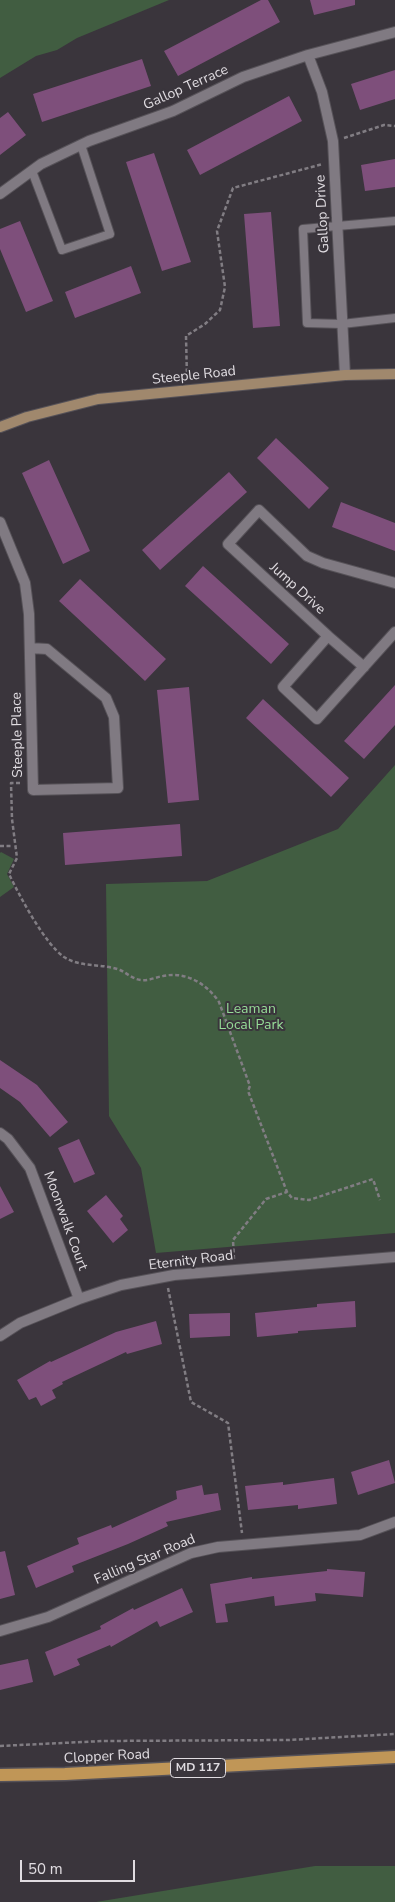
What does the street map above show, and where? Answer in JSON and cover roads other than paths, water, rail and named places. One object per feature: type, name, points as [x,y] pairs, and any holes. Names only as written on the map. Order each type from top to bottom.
[{"type":"main road","name":"Clopper Road","points":[[0,1775],[65,1774],[395,1757]]},
{"type":"street","name":"Gallop Terrace","points":[[0,194],[41,164],[81,145],[173,112],[243,77],[308,55],[395,32]]},
{"type":"street","name":"Gallop Drive","points":[[308,55],[322,92],[333,141],[345,375]]},
{"type":"street","name":"Steeple Road","points":[[0,427],[27,417],[98,399],[345,375],[395,374]]},
{"type":"street","name":"Jump Drive","points":[[328,636],[228,544],[259,510],[307,556],[322,563],[395,583]]},
{"type":"street","name":"Steeple Place","points":[[0,522],[25,583],[29,614],[33,790],[118,788],[114,717],[106,698],[46,649],[30,648]]},
{"type":"street","points":[[364,667],[328,636],[283,687],[317,719],[364,667],[395,632]]},
{"type":"street","name":"Moonwalk Court","points":[[0,1133],[8,1139],[30,1168],[79,1298]]},
{"type":"street","name":"Eternity Road","points":[[0,1336],[20,1323],[79,1298],[121,1285],[166,1276],[395,1257]]},
{"type":"street","name":"Falling Star Road","points":[[0,1631],[48,1618],[192,1553],[218,1547],[360,1535],[395,1522]]},
{"type":"lane","points":[[32,171],[62,250],[110,234],[81,145]]},
{"type":"lane","points":[[395,221],[303,229],[308,323],[342,324],[395,318]]},
{"type":"park label","name":"Leaman Local Park","points":[[251,1018]]}]
